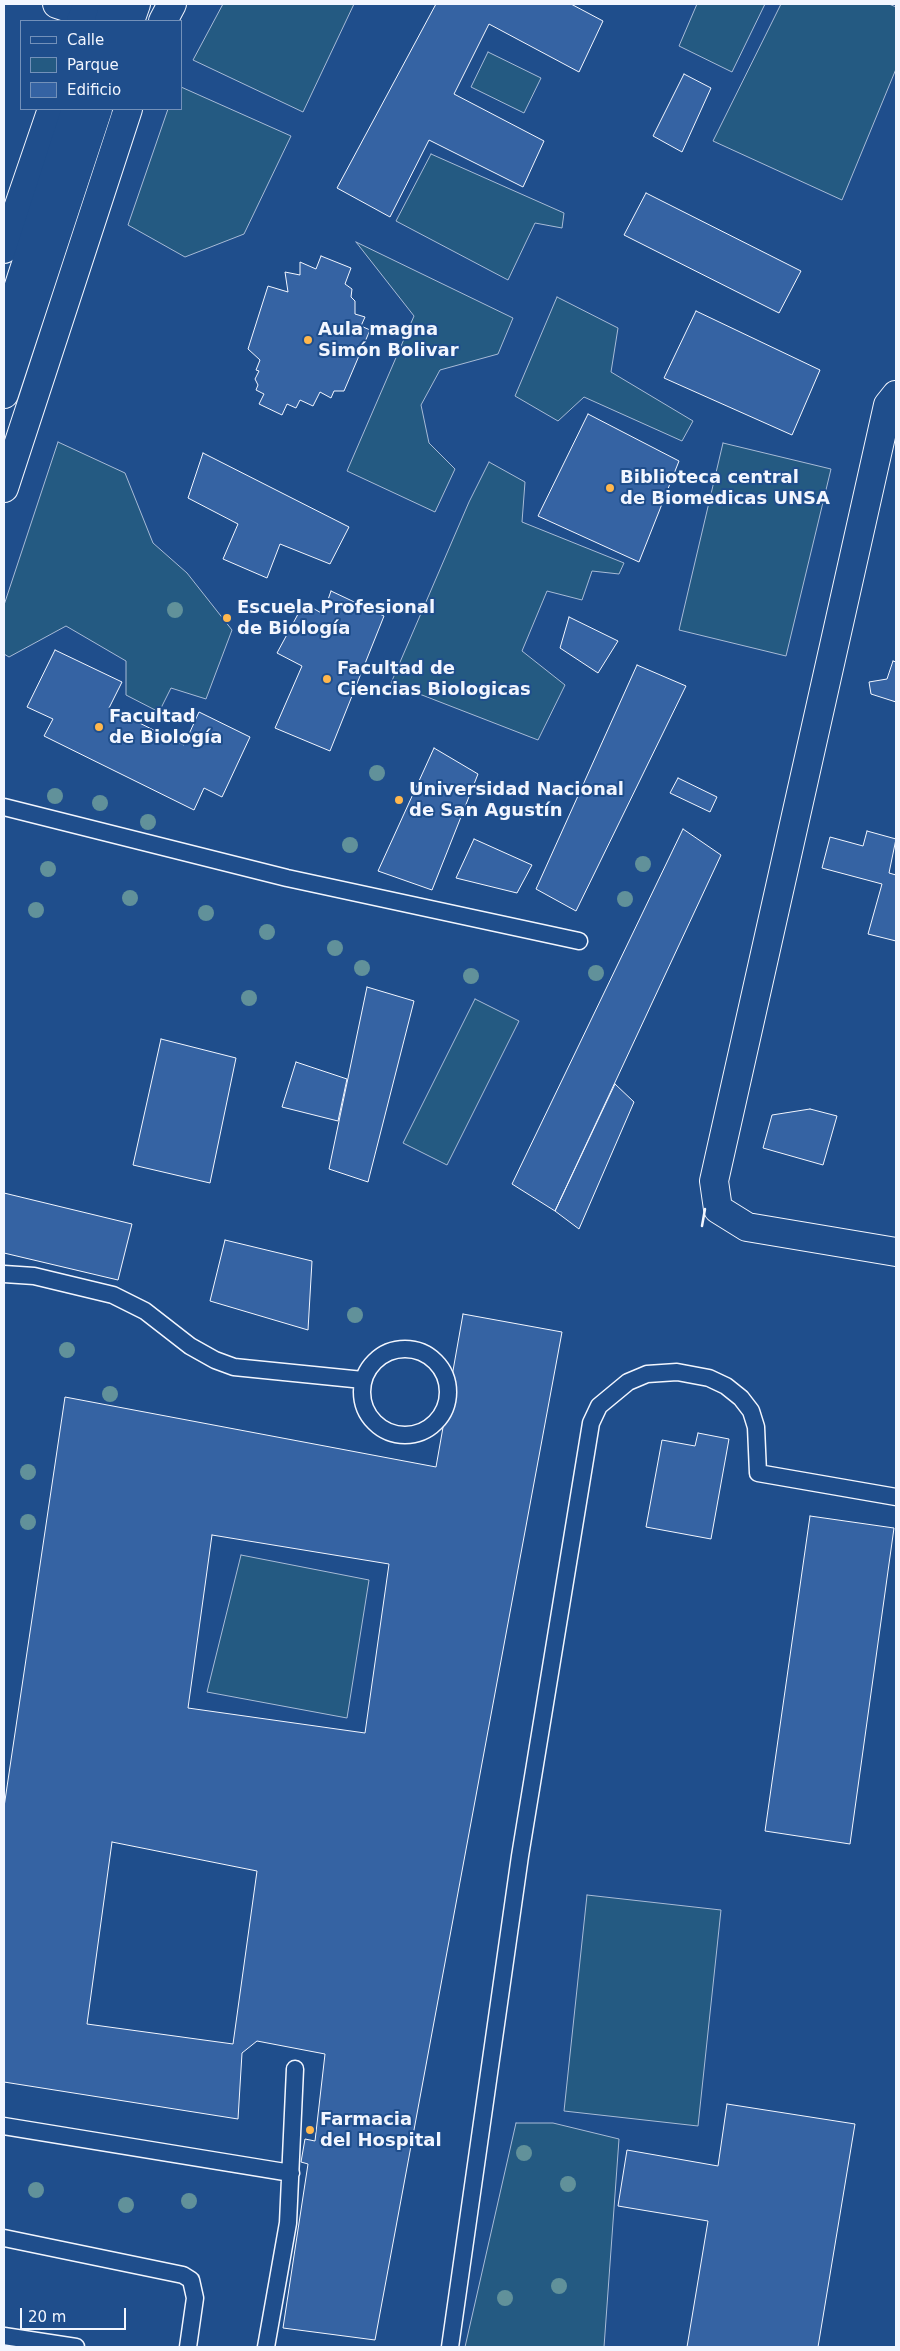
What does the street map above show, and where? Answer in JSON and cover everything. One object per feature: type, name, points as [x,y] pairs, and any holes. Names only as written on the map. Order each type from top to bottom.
[{"type":"main road","points":[[57,4],[90,15],[115,4]]},
{"type":"main road","points":[[130,20],[136,4]]},
{"type":"main road","points":[[164,20],[172,4]]},
{"type":"main road","points":[[4,249],[52,110]]},
{"type":"main road","points":[[4,332],[76,110]]},
{"type":"main road","points":[[4,394],[98,110]]},
{"type":"main road","points":[[4,488],[128,110]]},
{"type":"main road","points":[[896,395],[888,405],[714,1181],[718,1210],[748,1227],[896,1252]]},
{"type":"lane","points":[[4,807],[287,878],[579,941]]},
{"type":"lane","points":[[4,1274],[34,1276],[114,1295],[145,1311],[190,1346],[214,1360],[234,1367],[363,1380]]},
{"type":"lane","points":[[411,1348],[427,1354],[437,1363],[447,1380],[449,1394],[446,1407],[439,1419],[425,1430],[416,1434],[401,1435],[387,1431],[374,1422],[366,1410],[362,1395],[363,1380],[369,1366],[380,1356],[395,1349],[411,1348]]},
{"type":"lane","points":[[450,2347],[520,1856],[591,1423],[599,1406],[628,1382],[647,1374],[677,1372],[709,1378],[726,1386],[741,1398],[751,1411],[756,1427],[758,1473],[896,1497]]},
{"type":"lane","points":[[266,2347],[288,2223],[295,2069]]},
{"type":"lane","points":[[4,2126],[291,2173]]},
{"type":"lane","points":[[4,2238],[183,2275],[191,2280],[195,2298],[188,2347]]},
{"type":"lane","points":[[4,2336],[76,2347]]},
{"type":"green space","points":[[223,4],[354,4],[303,112],[193,60]]},
{"type":"green space","points":[[697,4],[765,4],[732,72],[679,46]]},
{"type":"green space","points":[[781,4],[889,4],[896,7],[896,69],[842,200],[713,141]]},
{"type":"green space","points":[[488,52],[541,78],[524,113],[471,87]]},
{"type":"green space","points":[[182,87],[291,136],[244,234],[185,257],[128,225],[168,110],[182,110]]},
{"type":"green space","points":[[431,154],[564,213],[562,228],[535,223],[508,280],[396,221]]},
{"type":"green space","points":[[356,242],[513,318],[498,354],[440,370],[421,405],[429,443],[455,469],[435,512],[347,471],[414,316]]},
{"type":"green space","points":[[557,297],[618,328],[611,372],[693,421],[682,441],[584,397],[558,421],[515,396]]},
{"type":"green space","points":[[58,442],[125,473],[153,543],[187,573],[232,630],[206,699],[171,688],[159,712],[126,695],[126,661],[66,626],[9,657],[4,654],[4,605]]},
{"type":"green space","points":[[723,443],[831,469],[786,656],[679,630]]},
{"type":"green space","points":[[489,462],[525,482],[522,522],[624,563],[619,574],[592,571],[582,600],[547,591],[522,651],[565,685],[538,740],[391,683],[469,502]]},
{"type":"green space","points":[[475,999],[519,1021],[447,1165],[403,1143]]},
{"type":"green space","points":[[241,1555],[369,1580],[347,1718],[207,1692]]},
{"type":"green space","points":[[587,1895],[721,1910],[698,2126],[564,2111]]},
{"type":"green space","points":[[516,2123],[553,2123],[619,2139],[604,2347],[465,2347]]},
{"type":"building","points":[[436,4],[571,4],[603,21],[579,72],[489,24],[454,94],[544,141],[523,187],[429,140],[390,217],[337,188]]},
{"type":"building","points":[[684,74],[711,88],[682,152],[653,136]]},
{"type":"building","points":[[646,193],[801,271],[779,313],[624,235]]},
{"type":"building","name":"Aula magna Simón Bolivar","points":[[321,256],[351,268],[345,284],[352,289],[351,297],[355,301],[355,314],[365,317],[361,326],[370,330],[344,391],[334,391],[331,398],[320,392],[313,406],[300,400],[296,408],[287,404],[282,415],[259,404],[264,394],[256,390],[258,385],[255,379],[259,371],[256,370],[260,360],[248,349],[268,286],[288,292],[285,272],[300,275],[300,262],[316,269]]},
{"type":"building","points":[[696,311],[820,370],[792,435],[664,378]]},
{"type":"building","name":"Biblioteca central de Biomedicas UNSA","points":[[588,414],[679,461],[639,562],[538,516]]},
{"type":"building","points":[[203,453],[349,527],[330,564],[280,544],[267,578],[223,559],[238,524],[188,498]]},
{"type":"building","name":"Facultad de Ciencias Biologicas","points":[[331,591],[384,616],[330,751],[275,728],[302,666],[277,653],[304,603],[323,614]]},
{"type":"building","points":[[569,617],[618,641],[598,673],[560,648]]},
{"type":"building","name":"Facultad de Biología","points":[[55,650],[122,682],[109,708],[184,745],[199,712],[250,737],[222,797],[204,788],[194,810],[44,736],[53,719],[27,707]]},
{"type":"building","points":[[893,661],[896,662],[896,702],[871,694],[869,682],[887,679]]},
{"type":"building","points":[[637,665],[686,686],[576,911],[536,889]]},
{"type":"building","points":[[434,748],[478,774],[432,890],[378,871]]},
{"type":"building","points":[[678,778],[717,797],[710,812],[670,793]]},
{"type":"building","points":[[683,829],[721,855],[555,1211],[512,1184]]},
{"type":"building","points":[[867,831],[896,839],[889,873],[896,875],[896,941],[868,934],[882,884],[822,868],[830,837],[863,846]]},
{"type":"building","points":[[474,839],[532,865],[517,893],[456,878]]},
{"type":"building","points":[[367,987],[414,1001],[368,1182],[329,1169]]},
{"type":"building","points":[[161,1039],[236,1058],[210,1183],[133,1165]]},
{"type":"building","points":[[296,1062],[347,1079],[338,1121],[282,1107]]},
{"type":"building","points":[[615,1084],[634,1102],[579,1229],[555,1211]]},
{"type":"building","points":[[810,1109],[837,1116],[823,1165],[763,1148],[772,1115]]},
{"type":"building","points":[[4,1193],[132,1224],[118,1280],[4,1253]]},
{"type":"building","points":[[225,1240],[312,1261],[308,1330],[210,1301]]},
{"type":"building","points":[[463,1314],[562,1332],[375,2340],[283,2328],[308,2164],[301,2162],[305,2139],[315,2141],[325,2054],[257,2041],[242,2053],[238,2119],[4,2082],[4,1807],[65,1397],[436,1467]],"holes":[[[212,1535],[389,1564],[365,1733],[188,1708]],[[112,1842],[257,1871],[233,2044],[87,2024]]]},
{"type":"building","points":[[698,1433],[729,1439],[711,1539],[646,1527],[662,1440],[695,1446]]},
{"type":"building","points":[[810,1516],[894,1528],[850,1844],[765,1831]]},
{"type":"building","points":[[727,2104],[855,2124],[818,2347],[687,2347],[708,2221],[618,2206],[627,2150],[718,2166]]},
{"type":"wall","points":[[702,1226],[705,1209]]},
{"type":"place","name":"Aula magna Simón Bolivar","points":[[308,340]]},
{"type":"place","name":"Biblioteca central de Biomedicas UNSA","points":[[610,488]]},
{"type":"place","name":"Escuela Profesional de Biología","points":[[227,618]]},
{"type":"place","name":"Facultad de Ciencias Biologicas","points":[[327,679]]},
{"type":"place","name":"Facultad de Biología","points":[[99,727]]},
{"type":"place","name":"Universidad Nacional de San Agustín","points":[[399,800]]},
{"type":"place","name":"Farmacia del Hospital","points":[[310,2130]]}]
